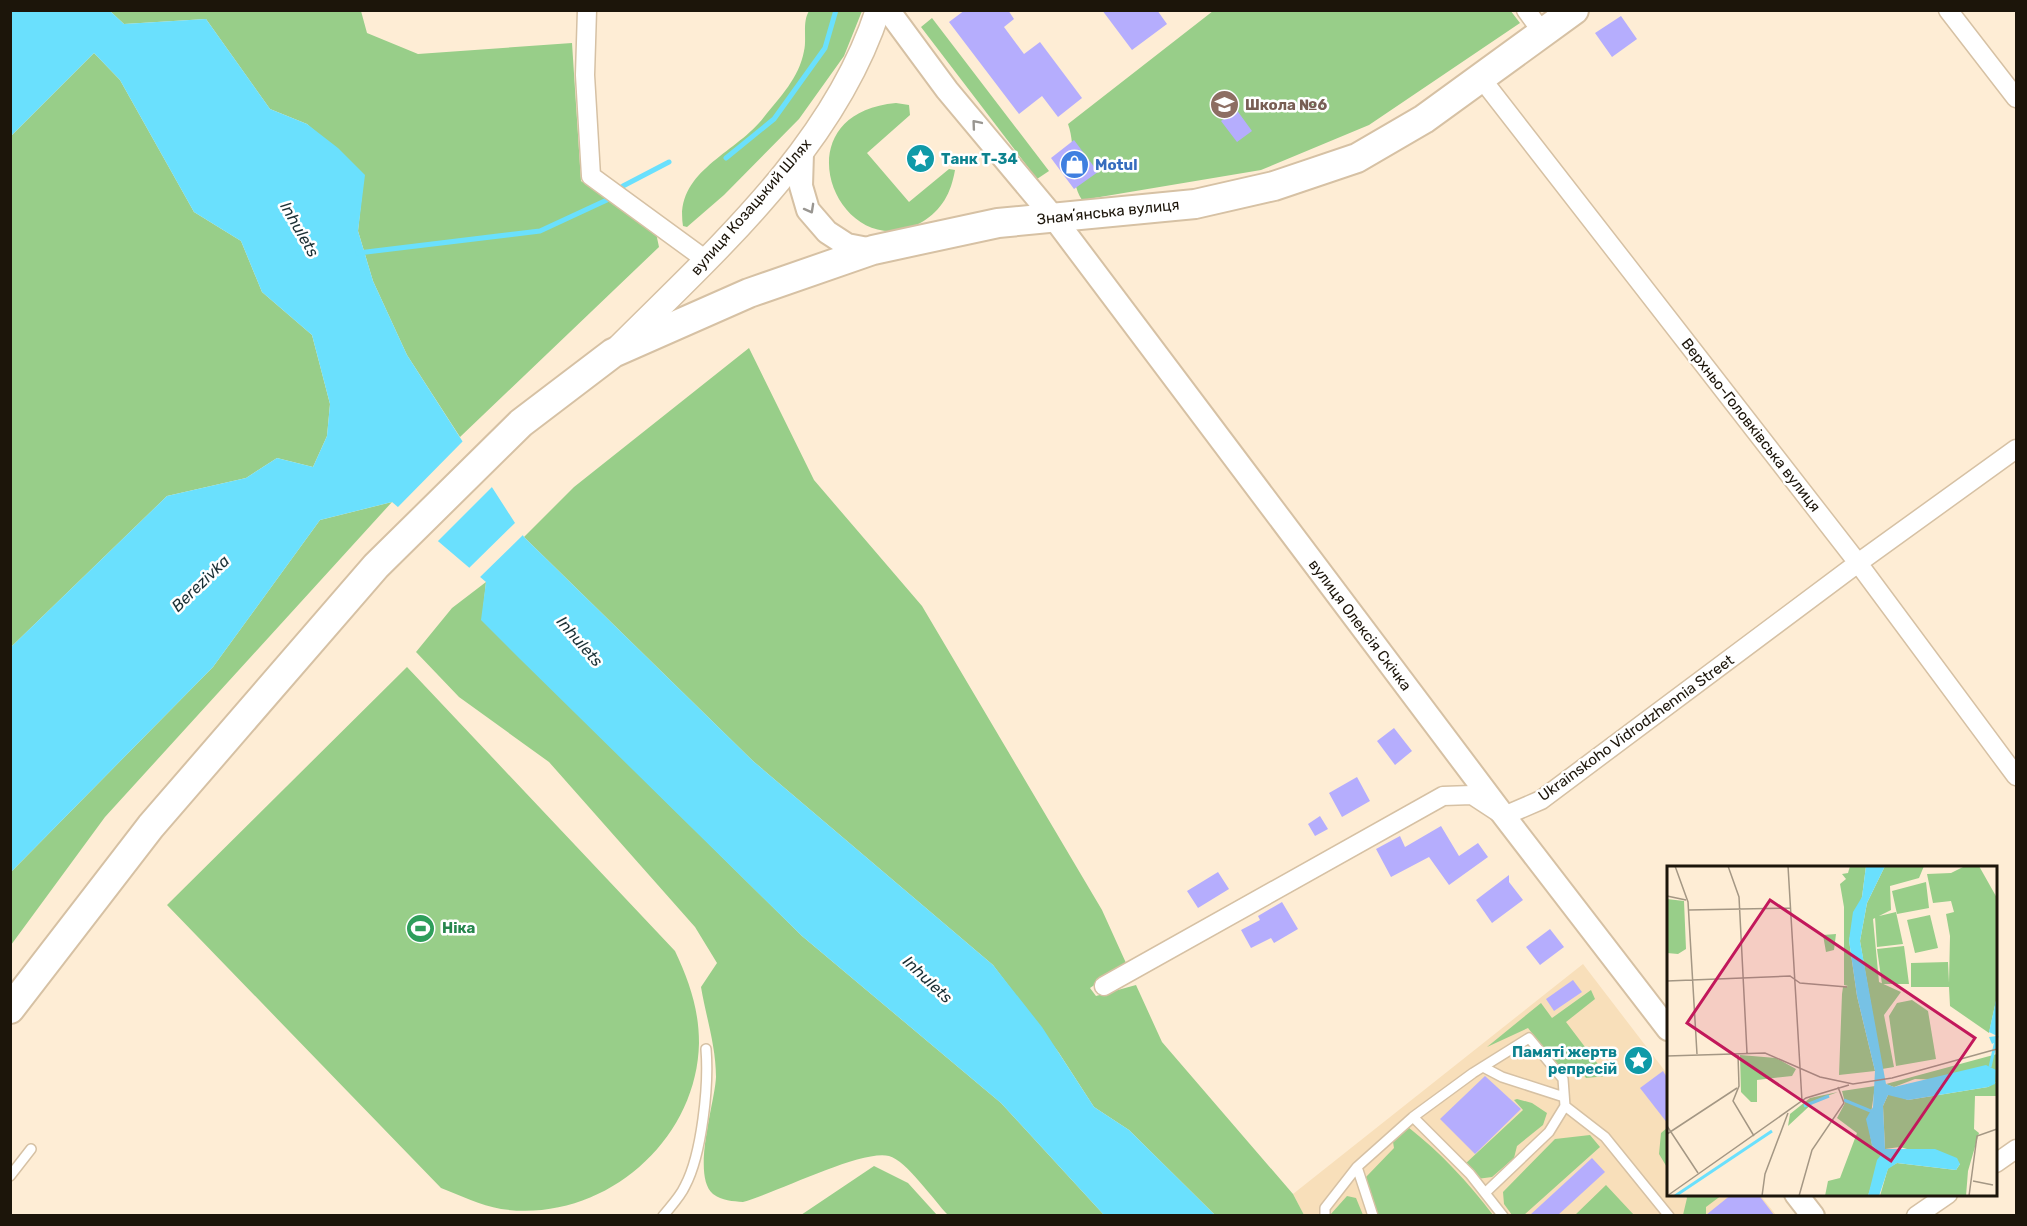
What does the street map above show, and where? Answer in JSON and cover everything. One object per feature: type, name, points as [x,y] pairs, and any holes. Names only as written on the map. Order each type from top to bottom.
[{"type":"highway","name":"Знамʼянська вулиця","points":[[10,1009],[151,826],[376,566],[521,423],[613,353],[749,293],[873,250],[998,223],[1195,204],[1274,186],[1357,158],[1424,119],[1574,10]]},
{"type":"main road","name":"вулиця Козацький Шлях","points":[[613,353],[706,260],[802,153],[848,83],[868,40],[878,10]]},
{"type":"street","points":[[587,10],[585,75],[591,176],[706,260]]},
{"type":"street","name":"вулиця Олексія Скічка","points":[[888,10],[947,90],[1054,218],[1504,816],[1667,1028]]},
{"type":"street","points":[[1527,10],[1543,33]]},
{"type":"street","points":[[1948,10],[2016,98]]},
{"type":"street","name":"Верхньо-Головківська вулиця","points":[[1481,78],[1858,563],[2016,776]]},
{"type":"street","points":[[802,153],[801,186],[808,210],[827,232],[847,245],[873,250]]},
{"type":"street","name":"Ukrainskoho Vidrodzhennia Street","points":[[1504,816],[1541,800],[2016,448]]},
{"type":"street","points":[[1104,986],[1443,796],[1472,795],[1504,816]]},
{"type":"street","points":[[1997,1162],[2016,1149]]},
{"type":"street","points":[[1798,1196],[1813,1215]]},
{"type":"street","points":[[1916,1215],[1945,1196]]},
{"type":"lane","points":[[1325,1215],[1325,1208],[1357,1167],[1413,1117],[1483,1067],[1529,1038],[1563,1079],[1565,1101],[1549,1132],[1485,1193]]},
{"type":"lane","points":[[663,1215],[685,1188],[697,1153],[708,1071],[706,1049]]},
{"type":"lane","points":[[1483,1067],[1502,1077],[1565,1101],[1605,1137],[1669,1215]]},
{"type":"lane","points":[[1413,1117],[1503,1215]]},
{"type":"lane","points":[[10,1176],[31,1149]]},
{"type":"lane","points":[[1357,1167],[1372,1215]]},
{"type":"shaded area","points":[[1583,964],[1667,1074],[1667,1196],[1761,1196],[1776,1215],[1304,1216],[1293,1194]]},
{"type":"green space","name":"Школа №6","points":[[1510,10],[1520,23],[1369,125],[1261,170],[1082,200],[1078,191],[1068,124],[1213,11]]},
{"type":"green space","points":[[110,11],[361,11],[367,33],[418,54],[572,43],[581,181],[656,233],[659,247],[460,437],[407,355],[373,281],[358,231],[364,175],[307,124],[270,109],[206,19],[124,24]]},
{"type":"green space","points":[[809,11],[862,11],[844,56],[799,119],[724,195],[687,227],[683,226],[683,207],[688,191],[697,177],[752,130],[788,87],[798,70],[805,46],[806,20]]},
{"type":"green space","points":[[932,18],[1049,171],[1037,179],[921,27]]},
{"type":"green space","points":[[94,53],[120,80],[194,212],[241,241],[262,292],[312,335],[330,404],[327,436],[313,467],[277,458],[246,478],[167,496],[11,647],[11,136]]},
{"type":"green space","points":[[896,103],[909,105],[910,115],[867,153],[909,202],[949,169],[955,170],[948,193],[935,212],[922,222],[892,231],[866,225],[845,208],[832,185],[829,158],[837,133],[859,113]]},
{"type":"green space","points":[[749,348],[814,480],[922,606],[1102,910],[1126,963],[1090,988],[1096,996],[1136,985],[1162,1042],[1293,1194],[1304,1215],[1215,1215],[1129,1130],[1094,1107],[1059,1053],[993,965],[753,761],[524,537],[574,487]]},
{"type":"green space","points":[[392,502],[105,817],[11,945],[11,872],[213,667],[320,520]]},
{"type":"green space","points":[[486,582],[482,620],[802,936],[1001,1103],[1104,1215],[948,1215],[904,1165],[889,1156],[859,1159],[743,1202],[731,1201],[713,1194],[707,1185],[704,1155],[715,1089],[716,1065],[701,987],[717,963],[695,927],[549,762],[459,697],[416,652],[452,608]]},
{"type":"green space","name":"Ніка","points":[[407,667],[675,951],[685,973],[697,1018],[699,1043],[694,1079],[681,1113],[662,1143],[637,1169],[607,1189],[574,1203],[538,1210],[501,1209],[478,1203],[441,1188],[167,905]]},
{"type":"green space","points":[[1591,990],[1595,999],[1566,1022],[1607,1076],[1586,1078],[1577,1066],[1558,1067],[1528,1028],[1487,1047],[1541,1003],[1552,1018]]},
{"type":"green space","points":[[1514,1100],[1532,1103],[1547,1113],[1543,1125],[1517,1146],[1514,1158],[1492,1177],[1477,1179],[1465,1164],[1523,1110]]},
{"type":"green space","points":[[1408,1127],[1453,1168],[1493,1215],[1378,1215],[1366,1177],[1394,1148],[1393,1142]]},
{"type":"green space","points":[[1667,1128],[1667,1167],[1659,1154],[1661,1133]]},
{"type":"green space","points":[[1590,1135],[1600,1147],[1524,1215],[1512,1215],[1504,1204],[1503,1192],[1555,1139]]},
{"type":"green space","points":[[874,1166],[908,1183],[937,1215],[801,1215]]},
{"type":"green space","points":[[1606,1185],[1634,1215],[1575,1215]]},
{"type":"green space","points":[[1347,1196],[1356,1198],[1363,1215],[1330,1215]]},
{"type":"green space","points":[[1686,1196],[1721,1196],[1706,1207],[1706,1215],[1683,1215]]},
{"type":"water","points":[[11,11],[110,11],[124,24],[206,19],[270,109],[307,124],[338,148],[365,175],[358,231],[373,281],[407,355],[524,537],[753,761],[993,965],[1042,1027],[1094,1107],[1129,1130],[1215,1215],[1104,1215],[1001,1103],[802,936],[481,620],[486,582],[392,502],[320,520],[213,667],[11,872],[11,647],[167,496],[246,478],[277,458],[313,467],[327,436],[330,404],[312,335],[262,292],[241,241],[194,212],[120,80],[94,53],[11,136]]},
{"type":"pier","points":[[465,439],[494,485],[436,543],[396,509]]},
{"type":"pier","points":[[517,521],[525,533],[478,579],[467,570]]},
{"type":"building","points":[[965,10],[1008,10],[1014,19],[1004,27],[1024,54],[1040,42],[1082,98],[1058,117],[1042,96],[1019,114],[949,22]]},
{"type":"building","points":[[1102,10],[1157,10],[1167,24],[1132,50]]},
{"type":"building","points":[[1621,16],[1637,39],[1612,57],[1595,33]]},
{"type":"building","points":[[1236,109],[1252,131],[1237,142],[1221,121]]},
{"type":"building","name":"Motul","points":[[1074,140],[1098,172],[1074,189],[1051,158]]},
{"type":"building","points":[[1394,728],[1412,751],[1395,765],[1377,741]]},
{"type":"building","points":[[1357,777],[1370,801],[1342,817],[1329,793]]},
{"type":"building","points":[[1320,816],[1328,829],[1315,836],[1308,824]]},
{"type":"building","points":[[1441,826],[1459,856],[1478,843],[1488,857],[1449,885],[1429,857],[1391,877],[1376,849],[1400,836],[1405,847]]},
{"type":"building","points":[[1218,872],[1229,889],[1198,908],[1187,891]]},
{"type":"building","points":[[1509,875],[1509,882],[1523,900],[1492,923],[1476,900]]},
{"type":"building","points":[[1282,902],[1298,929],[1274,943],[1271,938],[1251,948],[1241,930],[1260,920],[1258,916]]},
{"type":"building","points":[[1550,929],[1564,947],[1540,965],[1526,947]]},
{"type":"building","points":[[1573,980],[1582,992],[1554,1011],[1546,999]]},
{"type":"building","points":[[1663,1071],[1667,1077],[1667,1123],[1640,1088]]},
{"type":"building","points":[[1485,1076],[1521,1109],[1475,1154],[1440,1119]]},
{"type":"building","points":[[1592,1158],[1605,1172],[1558,1215],[1530,1215]]},
{"type":"building","points":[[1730,1196],[1760,1196],[1774,1215],[1706,1215]]},
{"type":"waterway","points":[[726,158],[774,119],[825,48],[836,10]]},
{"type":"waterway","points":[[623,186],[669,162]]},
{"type":"waterway","points":[[358,253],[540,231],[609,199]]},
{"type":"place","name":"Школа №6","points":[[1224,105]]},
{"type":"place","name":"Танк Т-34","points":[[920,159]]},
{"type":"place","name":"Motul","points":[[1074,165]]},
{"type":"place","name":"Ніка","points":[[421,928]]},
{"type":"place","name":"Памяті жертв репресій","points":[[1638,1061]]},
{"type":"water label","name":"Inhulets","points":[[300,229]]},
{"type":"water label","name":"Berezivka","points":[[200,583]]},
{"type":"water label","name":"Inhulets","points":[[580,641]]},
{"type":"water label","name":"Inhulets","points":[[928,979]]}]
